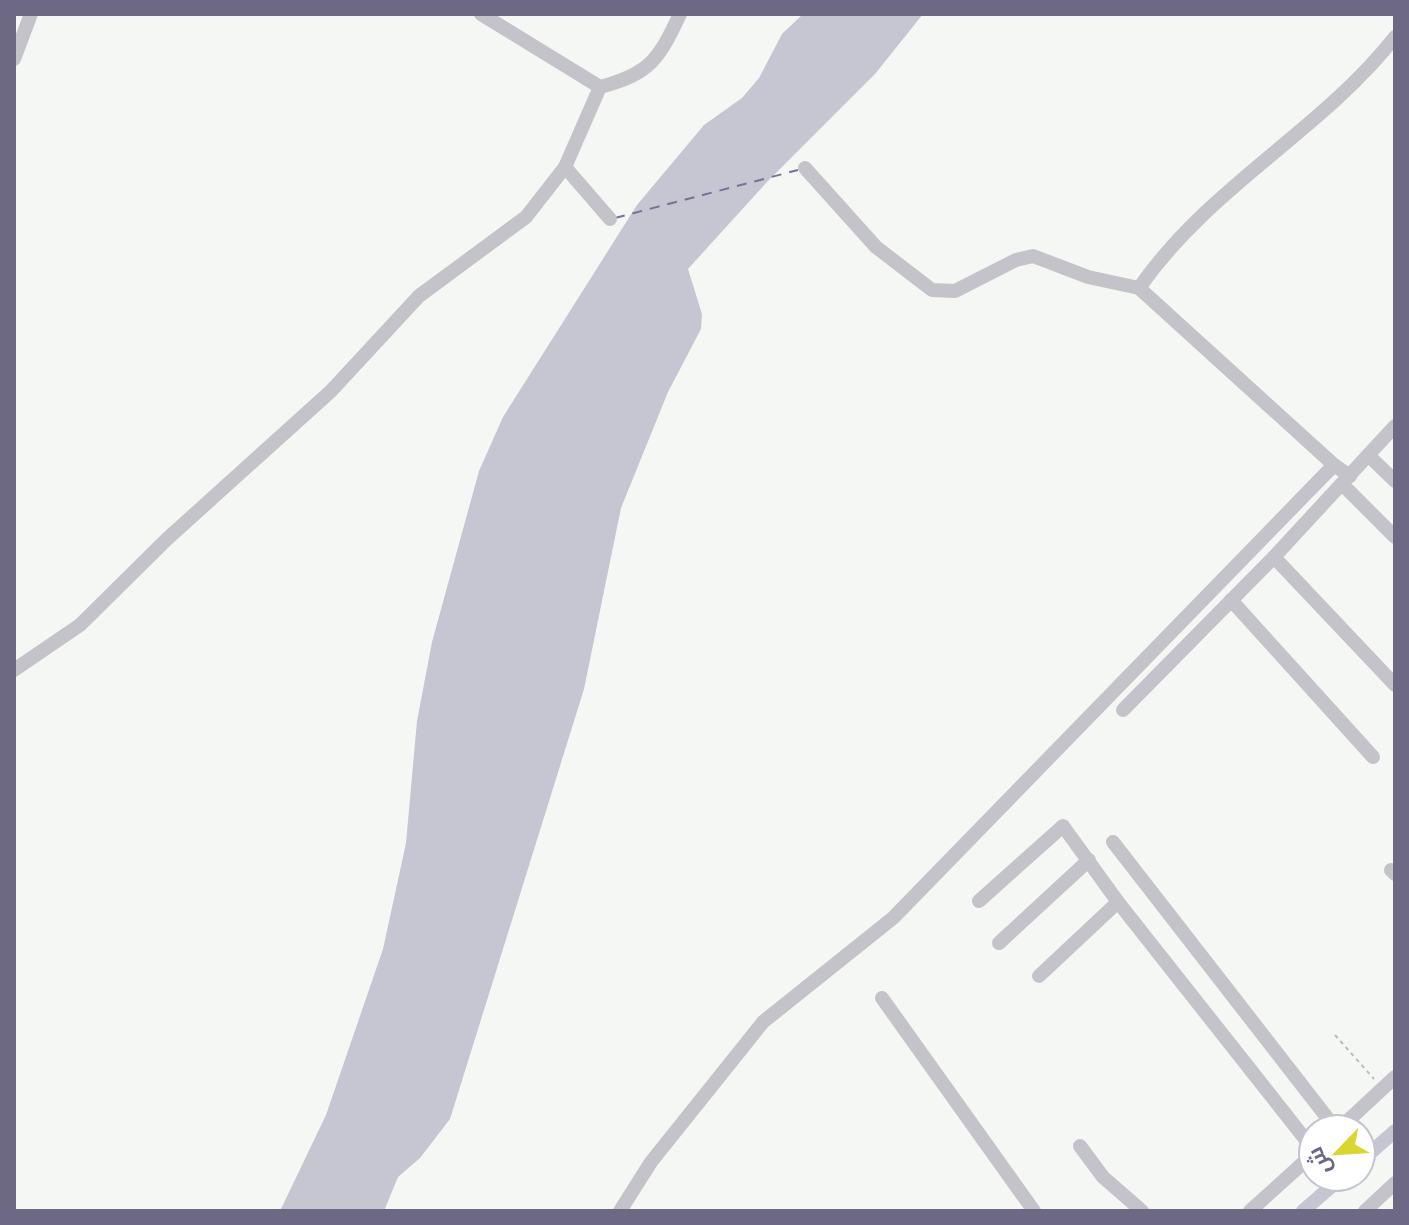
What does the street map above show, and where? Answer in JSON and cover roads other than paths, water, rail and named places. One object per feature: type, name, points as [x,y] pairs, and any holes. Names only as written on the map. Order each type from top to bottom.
[{"type":"street","points":[[14,59],[31,14]]},
{"type":"street","points":[[481,14],[600,87]]},
{"type":"street","points":[[14,670],[80,625],[167,539],[331,391],[419,296],[526,217],[565,167],[600,87],[647,69],[666,45],[680,14]]},
{"type":"street","points":[[1139,288],[1157,262],[1222,193],[1363,75],[1395,37]]},
{"type":"street","points":[[565,167],[610,219]]},
{"type":"street","points":[[805,168],[876,247],[932,290],[955,291],[1016,260],[1033,256],[1088,277],[1139,288],[1334,465],[1395,537]]},
{"type":"street","points":[[1123,710],[1274,557],[1395,426]]},
{"type":"street","points":[[1368,455],[1395,481]]},
{"type":"street","points":[[620,1211],[651,1162],[763,1022],[893,918],[1334,465]]},
{"type":"street","points":[[1274,557],[1395,685]]},
{"type":"street","points":[[1231,600],[1373,757]]},
{"type":"street","points":[[979,901],[1061,826],[1297,1131]]},
{"type":"street","points":[[1113,842],[1325,1113]]},
{"type":"street","points":[[999,943],[1089,860]]},
{"type":"street","points":[[1039,976],[1118,902]]},
{"type":"street","points":[[882,998],[1034,1211]]},
{"type":"street","points":[[1356,1113],[1395,1077]]},
{"type":"street","points":[[1080,1146],[1103,1177],[1142,1211]]},
{"type":"street","points":[[1250,1211],[1297,1166]]},
{"type":"street","points":[[1365,1211],[1389,1196],[1395,1183]]},
{"type":"waterway","points":[[1377,1147],[1395,1131]]},
{"type":"waterway","points":[[1303,1211],[1324,1193]]}]
